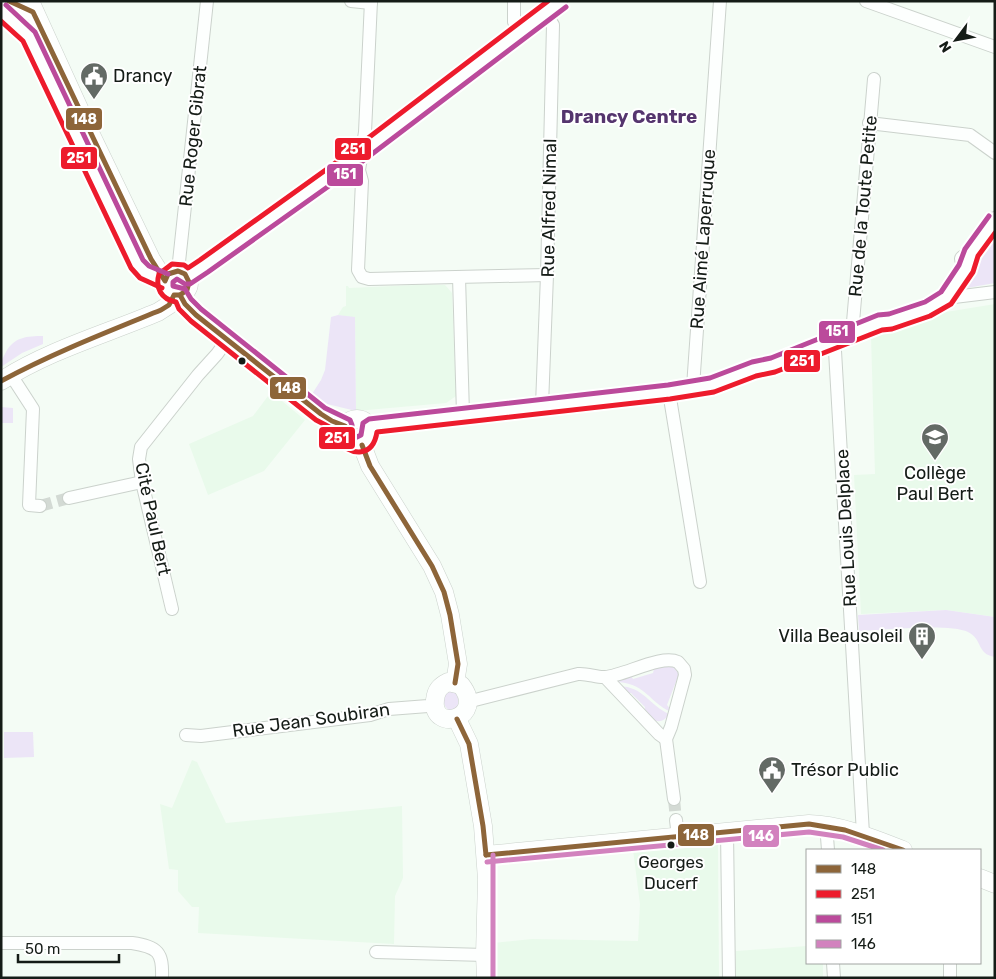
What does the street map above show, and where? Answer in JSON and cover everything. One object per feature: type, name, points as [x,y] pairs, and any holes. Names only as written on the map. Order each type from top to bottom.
[{"type":"main road","points":[[8,1],[32,7],[100,155],[151,259],[177,276]]},
{"type":"main road","points":[[5,20],[29,36],[137,264],[144,272],[177,276]]},
{"type":"main road","points":[[177,276],[165,287],[169,293],[177,295],[196,315],[321,414],[332,422],[345,426]]},
{"type":"main road","points":[[6,378],[65,349],[158,312],[169,306],[177,295]]},
{"type":"main road","points":[[357,418],[367,422],[370,426],[371,434],[362,445],[347,441],[344,437],[345,426],[352,419],[357,418]]},
{"type":"main road","points":[[362,445],[370,466],[432,566],[444,592],[458,664],[455,683]]},
{"type":"main road","points":[[448,682],[461,685],[467,702],[465,711],[457,719],[450,720],[443,718],[438,712],[435,703],[438,690],[448,682]]},
{"type":"main road","points":[[457,719],[469,744],[483,826],[486,855],[486,978]]},
{"type":"main road","points":[[486,855],[677,829],[727,832],[809,824],[826,824],[862,834],[900,849]]},
{"type":"main road","points":[[483,826],[515,852]]},
{"type":"main road","points":[[981,878],[995,884]]},
{"type":"street","name":"Rue Roger Gibrat","points":[[177,276],[207,1]]},
{"type":"street","points":[[351,1],[371,2],[363,150],[359,170],[362,181],[358,270],[362,277],[369,279],[548,275]]},
{"type":"street","points":[[514,1],[514,22],[520,32]]},
{"type":"street","points":[[177,276],[363,150],[561,1]]},
{"type":"street","name":"Rue Aimé Laperruque","points":[[693,387],[720,1]]},
{"type":"street","points":[[866,1],[995,47]]},
{"type":"street","name":"Rue Alfred Nimal","points":[[542,405],[548,275],[553,25],[546,13]]},
{"type":"street","name":"Rue de la Toute Petite","points":[[856,332],[853,322],[874,79]]},
{"type":"street","points":[[869,122],[970,134],[995,153]]},
{"type":"street","points":[[370,426],[669,392],[712,385],[754,369],[773,365],[881,322],[890,322],[928,309],[966,268],[971,253],[995,220]]},
{"type":"street","points":[[459,277],[463,414]]},
{"type":"street","points":[[941,297],[995,292]]},
{"type":"street","name":"Cité Paul Bert","points":[[172,609],[142,482],[139,458],[141,447],[227,340]]},
{"type":"street","name":"Rue Louis Delplace","points":[[832,341],[836,360],[862,834]]},
{"type":"street","points":[[6,378],[33,408],[35,505]]},
{"type":"street","points":[[669,392],[700,582]]},
{"type":"street","points":[[69,498],[142,482]]},
{"type":"street","points":[[467,702],[578,674],[592,674],[605,677],[666,660],[674,660],[682,665],[685,675],[666,739],[674,799]]},
{"type":"street","points":[[605,677],[666,739]]},
{"type":"street","name":"Rue Jean Soubiran","points":[[186,735],[201,736],[370,715],[389,709],[428,706],[435,703]]},
{"type":"street","points":[[826,824],[828,849]]},
{"type":"street","points":[[727,832],[729,978]]},
{"type":"street","points":[[1,942],[132,943],[154,948],[160,955],[162,978]]},
{"type":"street","points":[[376,952],[485,955]]},
{"type":"street","points":[[833,964],[834,978]]},
{"type":"street","points":[[950,964],[950,978]]},
{"type":"shaded area","points":[[995,236],[995,283],[967,288],[965,279]]},
{"type":"shaded area","points":[[445,285],[452,293],[456,396],[446,403],[356,411],[355,318],[338,315],[343,307],[346,306],[346,286],[349,288]]},
{"type":"shaded area","name":"Collège Paul Bert","points":[[995,304],[995,617],[946,610],[861,614],[854,475],[875,474],[871,336],[940,313]]},
{"type":"shaded area","points":[[338,315],[355,317],[356,411],[323,403],[312,394],[325,370],[331,317]]},
{"type":"shaded area","points":[[43,336],[43,344],[22,353],[1,367],[9,347],[17,340],[26,337]]},
{"type":"shaded area","points":[[271,392],[305,420],[264,471],[208,495],[189,444],[253,416]]},
{"type":"shaded area","points":[[1,407],[13,408],[13,423],[1,423]]},
{"type":"shaded area","points":[[946,610],[995,617],[995,657],[982,650],[973,635],[959,629],[932,627],[859,631],[858,615]]},
{"type":"shaded area","points":[[665,665],[673,666],[679,674],[667,705],[671,712],[642,690],[619,682],[620,678],[630,674],[633,679],[653,673],[654,669]]},
{"type":"shaded area","points":[[619,686],[628,687],[641,693],[669,714],[660,721],[650,718],[644,713],[645,707],[631,693],[625,693]]},
{"type":"shaded area","points":[[455,690],[458,704],[456,709],[450,711],[444,705],[444,697],[446,691]]},
{"type":"shaded area","points":[[4,732],[33,732],[34,757],[4,758]]},
{"type":"shaded area","points":[[192,760],[197,762],[226,823],[402,806],[403,878],[395,896],[394,944],[198,933],[199,907],[192,907],[178,891],[178,870],[169,869],[160,804],[172,808]]},
{"type":"shaded area","points":[[713,841],[718,845],[719,978],[495,978],[493,943],[532,939],[638,941],[640,904],[633,850]]},
{"type":"shaded area","points":[[806,946],[806,964],[823,964],[823,978],[736,978],[736,951]]},
{"type":"tunnel","points":[[40,506],[69,498]]},
{"type":"tunnel","points":[[674,799],[676,820]]},
{"type":"transit line","name":"148","points":[[1,381],[60,352],[161,310],[169,305],[174,295],[180,295],[187,290],[189,282],[185,274],[178,271],[168,274],[165,281],[151,259],[33,12],[9,1]]},
{"type":"transit line","name":"251","points":[[548,1],[334,164],[200,260],[188,268],[184,265],[172,264],[159,274],[158,284],[163,296],[176,302],[179,309],[191,321],[316,420],[337,431],[337,440],[343,446],[355,452],[367,450],[375,440],[377,432],[670,399],[714,392],[756,376],[775,372],[882,330],[892,329],[930,316],[951,304],[973,272],[978,256],[995,233]]},
{"type":"transit line","name":"151","points":[[6,5],[35,32],[143,260],[149,266],[168,274]]},
{"type":"transit line","name":"151","points":[[566,7],[343,176],[208,272],[190,284],[185,284],[177,279],[173,282],[173,286],[185,289],[191,299],[201,309],[325,408],[350,420],[352,434],[357,437],[361,435],[363,423],[369,419],[668,385],[710,378],[752,362],[771,358],[878,315],[889,314],[925,302],[941,292],[959,265],[965,249],[989,216]]},
{"type":"transit line","name":"251","points":[[1,21],[23,41],[131,268],[140,278],[162,288]]},
{"type":"transit line","name":"148","points":[[180,295],[185,304],[196,315],[321,414],[345,426]]},
{"type":"transit line","name":"148","points":[[362,445],[370,466],[432,566],[444,592],[458,664],[455,683]]},
{"type":"transit line","name":"148","points":[[457,719],[469,744],[486,855]]},
{"type":"transit line","name":"148","points":[[486,855],[809,824],[845,830],[900,849]]},
{"type":"transit line","name":"146","points":[[487,862],[809,832],[843,837],[880,849]]},
{"type":"transit line","name":"146","points":[[493,855],[493,978]]},
{"type":"place","name":"Drancy","points":[[94,100]]},
{"type":"place","name":"Collège Paul Bert","points":[[935,461]]},
{"type":"place","name":"Villa Beausoleil","points":[[922,660]]},
{"type":"place","name":"Trésor Public","points":[[772,794]]},
{"type":"place","name":"Georges Ducerf","points":[[671,845]]},
{"type":"district","name":"Drancy Centre","points":[[629,116]]}]
